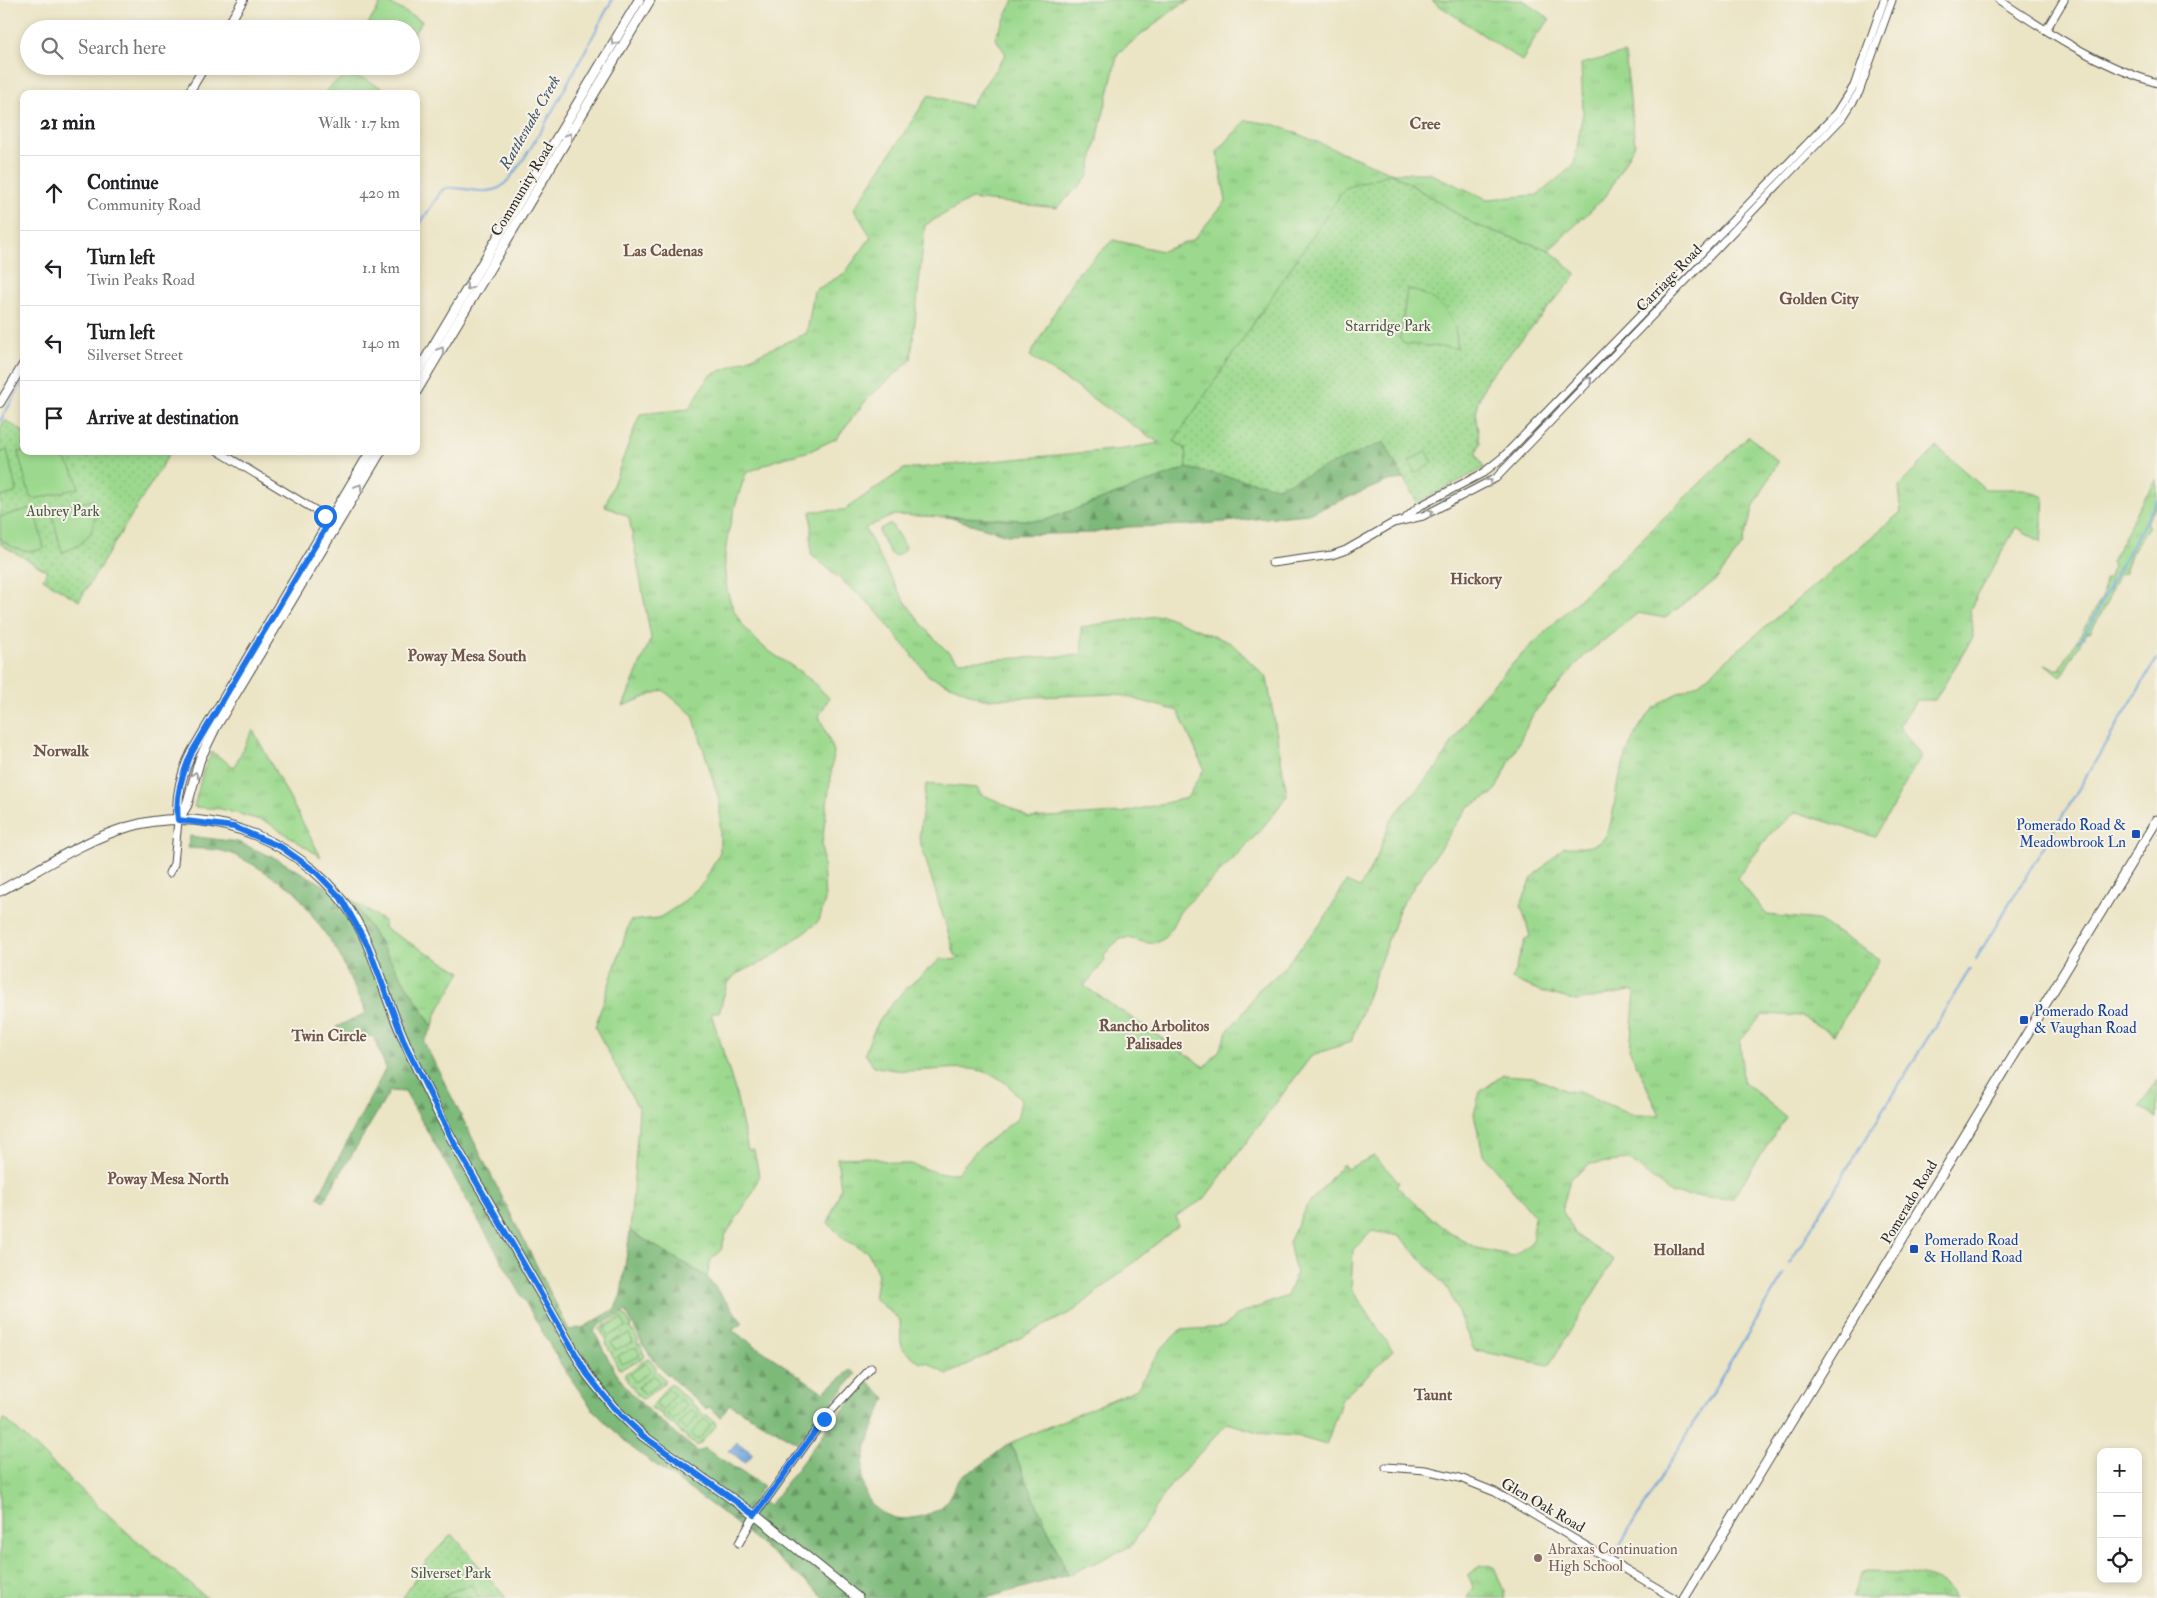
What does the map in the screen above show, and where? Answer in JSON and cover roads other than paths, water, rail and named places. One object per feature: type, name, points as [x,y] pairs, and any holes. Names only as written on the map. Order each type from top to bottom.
[{"type":"main road","points":[[231,20],[243,0]]},
{"type":"main road","name":"Community Road","points":[[420,368],[639,0]]},
{"type":"main road","name":"Community Road","points":[[420,385],[650,0]]},
{"type":"main road","points":[[190,90],[200,75]]},
{"type":"main road","points":[[483,263],[495,253],[516,218],[521,217],[519,211],[536,183],[537,173]]},
{"type":"main road","points":[[0,403],[20,370]]},
{"type":"main road","points":[[178,820],[187,805],[200,758],[215,728],[334,521],[369,455]]},
{"type":"main road","points":[[334,521],[378,455]]},
{"type":"main road","points":[[0,891],[94,841],[127,827],[178,820],[234,827],[281,847],[316,872],[341,898],[368,946],[405,1044],[454,1143],[587,1374],[613,1407],[643,1436],[755,1515],[858,1598]]},
{"type":"main road","name":"Pomerado Road","points":[[1684,1598],[2157,820]]},
{"type":"street","name":"Carriage Road","points":[[1809,148],[1847,100],[1884,0]]},
{"type":"street","name":"Carriage Road","points":[[1406,518],[1423,516],[1493,480],[1516,450],[1809,148],[1844,117],[1856,96],[1892,0]]},
{"type":"street","points":[[1999,0],[2046,30],[2115,68],[2157,83]]},
{"type":"street","points":[[2046,30],[2064,0]]},
{"type":"street","name":"Carriage Road","points":[[1272,563],[1332,555],[1406,518],[1418,507],[1483,474],[1516,450]]},
{"type":"street","points":[[225,455],[334,521]]},
{"type":"street","points":[[1447,492],[1452,501]]},
{"type":"street","points":[[169,873],[174,864],[178,820]]},
{"type":"street","points":[[739,1543],[755,1515],[824,1419],[871,1368]]},
{"type":"street","name":"Glen Oak Road","points":[[1386,1467],[1425,1470],[1460,1478],[1495,1492],[1674,1598]]},
{"type":"water","points":[[737,1442],[753,1454],[745,1463],[729,1451]]},
{"type":"waterway","name":"Rattlesnake Creek","points":[[420,224],[442,190],[446,188],[479,191],[492,190],[499,188],[510,178],[540,132],[612,0]]},
{"type":"waterway","name":"Rattlesnake Creek","points":[[0,421],[20,388]]},
{"type":"waterway","points":[[2078,642],[2093,621],[2111,583],[2157,500]]},
{"type":"waterway","points":[[1976,959],[2157,659]]},
{"type":"waterway","points":[[1789,1264],[1970,969]]},
{"type":"waterway","points":[[1615,1553],[1784,1274]]},
{"type":"place","name":"Pomerado Road & Meadowbrook Ln","points":[[2136,834]]},
{"type":"place","name":"Pomerado Road & Vaughan Road","points":[[2024,1020]]},
{"type":"place","name":"Pomerado Road & Holland Road","points":[[1914,1249]]},
{"type":"place","name":"Abraxas Continuation High School","points":[[1538,1558]]},
{"type":"district","name":"Cree","points":[[1425,123]]},
{"type":"district","name":"Las Cadenas","points":[[663,250]]},
{"type":"district","name":"Golden City","points":[[1819,298]]},
{"type":"district","name":"Hickory","points":[[1476,578]]},
{"type":"district","name":"Poway Mesa South","points":[[467,655]]},
{"type":"district","name":"Norwalk","points":[[61,750]]},
{"type":"district","name":"Rancho Arbolitos Palisades","points":[[1154,1034]]},
{"type":"district","name":"Twin Circle","points":[[329,1035]]},
{"type":"district","name":"Poway Mesa North","points":[[168,1178]]},
{"type":"district","name":"Holland","points":[[1679,1249]]},
{"type":"district","name":"Taunt","points":[[1433,1394]]},
{"type":"park label","name":"Starridge Park","points":[[1388,326]]},
{"type":"park label","name":"Aubrey Park","points":[[63,511]]},
{"type":"park label","name":"Silverset Park","points":[[451,1573]]}]
